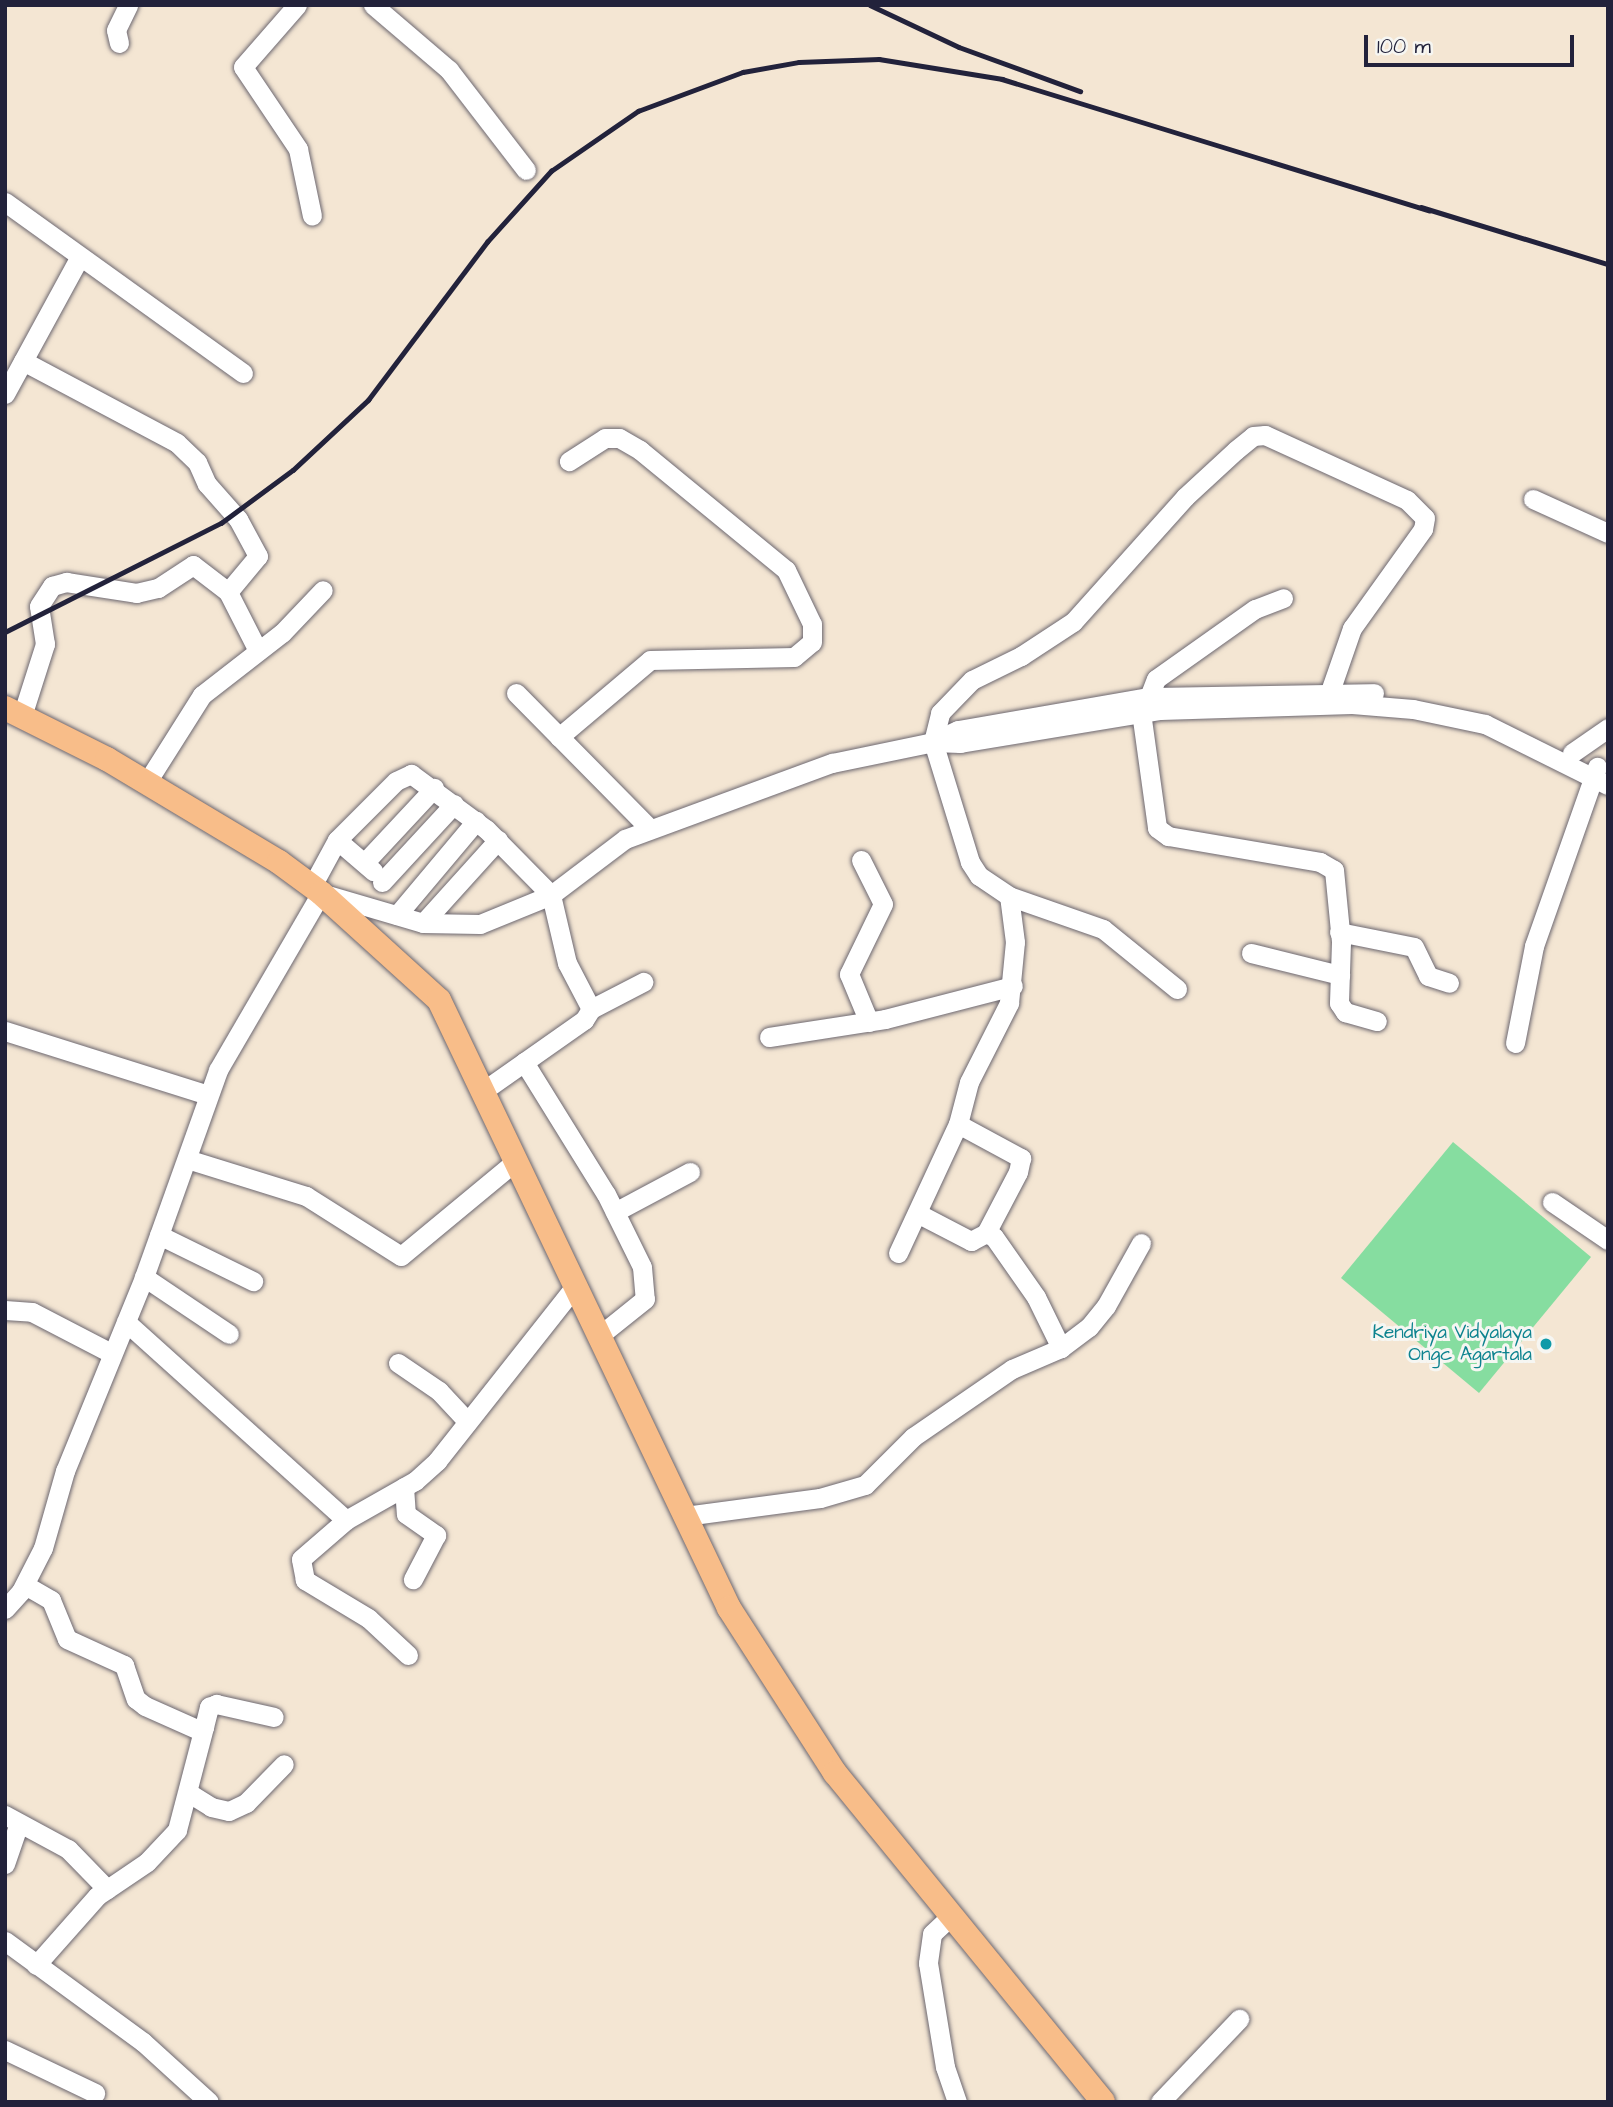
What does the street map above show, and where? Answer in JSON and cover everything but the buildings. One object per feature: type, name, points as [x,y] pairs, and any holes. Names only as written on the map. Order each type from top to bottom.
[{"type":"main road","points":[[13,712],[147,782],[316,889],[439,1000],[729,1608],[835,1773],[1102,2102]]},
{"type":"street","points":[[119,43],[116,30],[128,5]]},
{"type":"street","points":[[297,5],[243,67],[298,149],[312,216]]},
{"type":"street","points":[[373,5],[449,70],[526,170]]},
{"type":"street","points":[[5,202],[79,258],[243,373]]},
{"type":"street","points":[[5,394],[79,258]]},
{"type":"street","points":[[23,361],[177,443],[191,456],[207,484],[238,519],[258,555],[228,592]]},
{"type":"street","points":[[1177,989],[1103,929],[1009,896],[989,886],[970,862],[933,742],[940,713],[954,694],[1073,622],[1185,497],[1254,436],[1281,441],[1407,500],[1425,518],[1423,529],[1352,628],[1330,691]]},
{"type":"street","points":[[559,737],[650,660],[794,657],[812,642],[813,624],[786,570],[640,450],[619,439],[605,438],[569,461]]},
{"type":"street","points":[[1533,499],[1608,533]]},
{"type":"street","points":[[13,712],[45,644],[39,606],[52,586],[66,582],[136,593],[158,587],[193,565],[228,592],[258,651]]},
{"type":"street","points":[[147,782],[198,699],[294,622],[323,590]]},
{"type":"street","points":[[1283,598],[1255,610],[1156,678],[1152,704],[1157,828],[1168,836],[1328,865],[1337,877],[1339,1003],[1345,1012],[1377,1021]]},
{"type":"street","points":[[316,889],[423,923],[480,924],[551,895],[606,849],[649,828],[832,764],[933,742],[960,743],[1152,704],[1330,691],[1352,698],[1466,718],[1601,775]]},
{"type":"street","points":[[516,693],[649,828]]},
{"type":"street","points":[[1152,704],[1352,698],[1469,706],[1572,753],[1601,775]]},
{"type":"street","points":[[1572,753],[1608,728]]},
{"type":"street","points":[[5,1609],[25,1584],[46,1540],[65,1471],[111,1353],[144,1278],[208,1095],[231,1046],[316,889],[337,840],[406,775],[416,775],[498,840],[551,895],[567,963],[591,1009]]},
{"type":"street","points":[[1515,1043],[1534,946],[1601,775]]},
{"type":"street","points":[[366,861],[434,788]]},
{"type":"street","points":[[382,883],[454,804]]},
{"type":"street","points":[[390,913],[476,821]]},
{"type":"street","points":[[337,840],[366,861],[382,883],[390,913]]},
{"type":"street","points":[[423,923],[498,840]]},
{"type":"street","points":[[861,860],[883,904],[849,974],[869,1022]]},
{"type":"street","points":[[898,1253],[958,1124],[969,1082],[1005,1016],[1013,986],[1015,942],[1009,896]]},
{"type":"street","points":[[1339,932],[1414,947],[1428,976],[1448,983]]},
{"type":"street","points":[[1251,953],[1340,975]]},
{"type":"street","points":[[483,1091],[584,1020],[591,1009],[643,982]]},
{"type":"street","points":[[769,1037],[869,1022],[1013,986]]},
{"type":"street","points":[[5,1031],[208,1095]]},
{"type":"street","points":[[524,1062],[615,1212],[642,1267],[647,1296],[600,1336]]},
{"type":"street","points":[[917,1213],[971,1241],[986,1233],[1018,1172],[1021,1158],[958,1124]]},
{"type":"street","points":[[187,1159],[306,1196],[401,1256],[516,1161]]},
{"type":"street","points":[[615,1212],[690,1172]]},
{"type":"street","points":[[1552,1202],[1608,1240]]},
{"type":"street","points":[[986,1233],[996,1239],[1026,1281],[1061,1348]]},
{"type":"street","points":[[159,1235],[253,1281]]},
{"type":"street","points":[[685,1516],[853,1491],[875,1477],[913,1437],[1012,1369],[1061,1348],[1107,1306],[1140,1243]]},
{"type":"street","points":[[144,1278],[229,1334]]},
{"type":"street","points":[[408,1655],[368,1618],[300,1573],[304,1554],[346,1520],[404,1487],[437,1461],[575,1286]]},
{"type":"street","points":[[5,1310],[32,1312],[111,1353]]},
{"type":"street","points":[[126,1322],[346,1520]]},
{"type":"street","points":[[398,1363],[439,1391],[468,1422]]},
{"type":"street","points":[[404,1487],[406,1514],[436,1535],[413,1579]]},
{"type":"street","points":[[25,1584],[51,1601],[66,1639],[124,1665],[136,1699],[192,1728],[204,1727]]},
{"type":"street","points":[[36,1965],[107,1889],[166,1845],[185,1813],[206,1711],[216,1704],[274,1717]]},
{"type":"street","points":[[189,1793],[211,1807],[229,1811],[246,1803],[285,1764]]},
{"type":"street","points":[[5,1864],[12,1819],[68,1849],[107,1889]]},
{"type":"street","points":[[951,1916],[932,1934],[928,1963],[945,2067],[957,2102]]},
{"type":"street","points":[[5,1941],[143,2042],[209,2102]]},
{"type":"street","points":[[1160,2102],[1239,2019]]},
{"type":"street","points":[[5,2050],[95,2093]]},
{"type":"green space","points":[[1453,1142],[1591,1257],[1479,1393],[1341,1278]]},
{"type":"railway","points":[[870,5],[959,47],[1080,91]]},
{"type":"railway","points":[[5,632],[221,523],[293,470],[368,400],[487,242],[551,171],[638,111],[743,72],[799,62],[879,59],[1002,79],[1429,210]]},
{"type":"railway","points":[[1421,207],[1608,264]]},
{"type":"place","name":"Kendriya Vidyalaya Ongc Agartala","points":[[1546,1344]]}]
